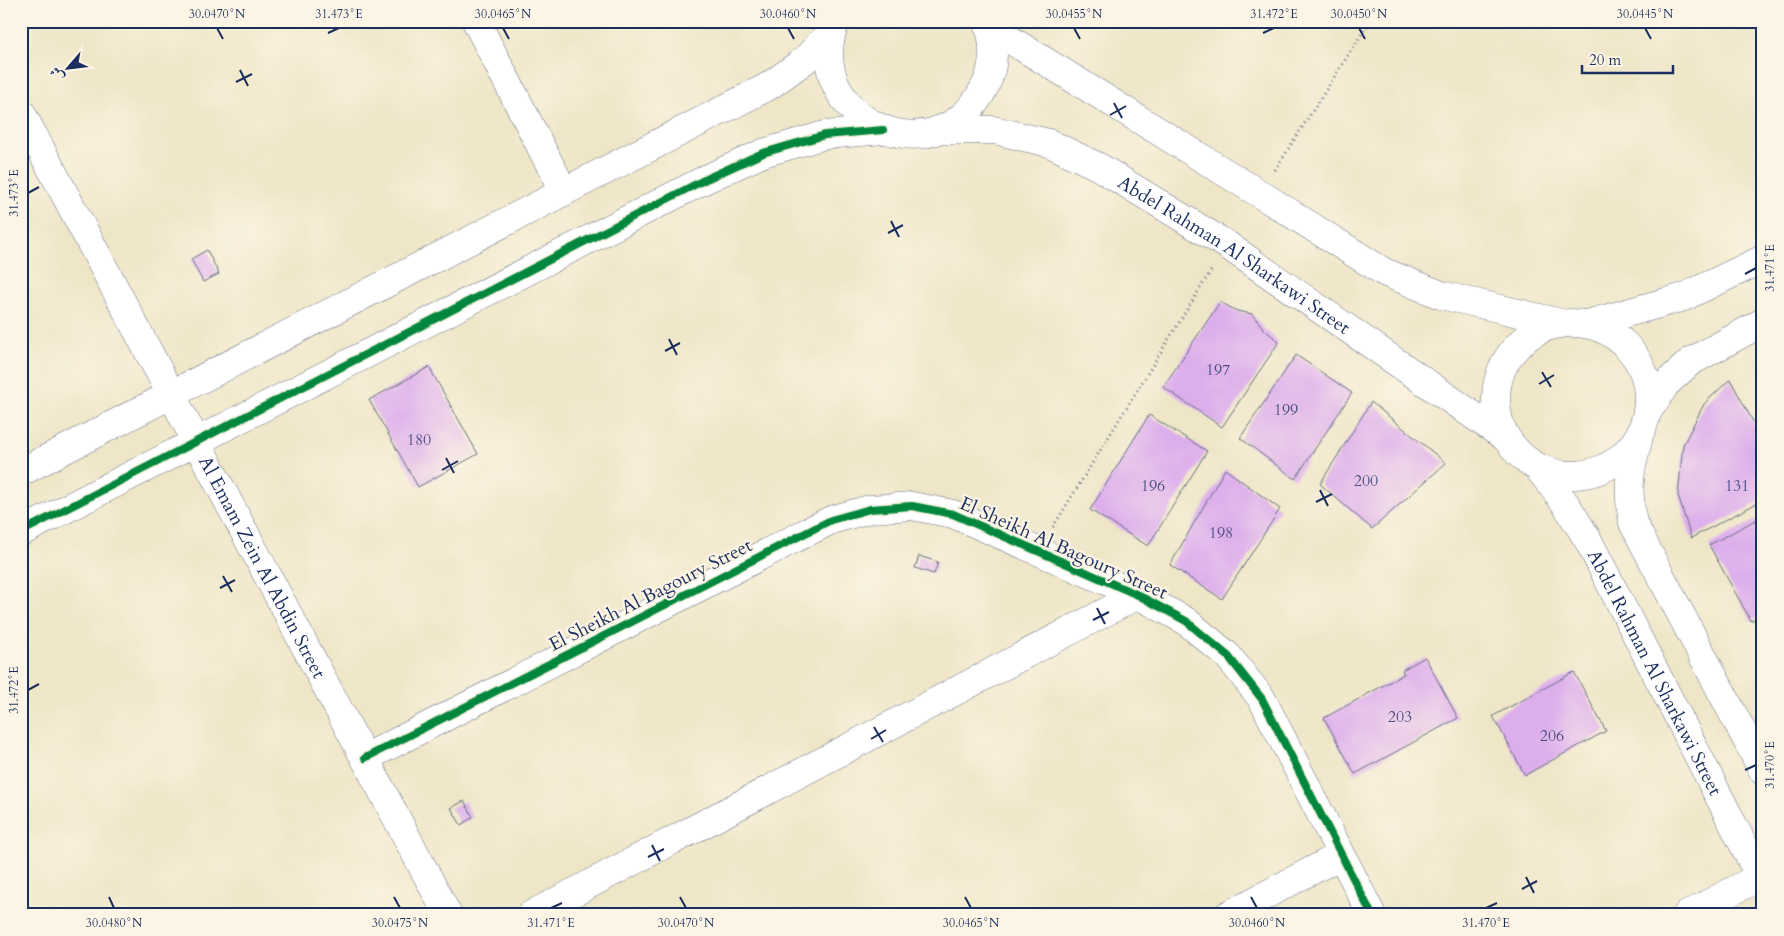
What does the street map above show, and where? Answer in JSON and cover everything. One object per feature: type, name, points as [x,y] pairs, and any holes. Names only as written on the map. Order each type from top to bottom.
[{"type":"street","points":[[476,21],[564,192]]},
{"type":"street","points":[[834,25],[829,53],[833,78],[844,100],[861,118],[883,130],[901,134],[920,135],[938,130],[961,118],[979,100],[990,77],[993,51],[987,24]]},
{"type":"street","points":[[987,24],[1384,272],[1441,295],[1609,333],[1627,347],[1640,366],[1647,388],[1648,411]]},
{"type":"street","points":[[21,472],[769,86],[805,60],[834,25]]},
{"type":"street","name":"Al Emam Zein Al Abdin Street","points":[[21,112],[448,915]]},
{"type":"street","points":[[21,532],[706,179],[764,153],[825,135],[883,130]]},
{"type":"street","name":"Abdel Rahman Al Sharkawi Street","points":[[938,130],[994,130],[1049,143],[1099,167],[1227,245],[1506,438]]},
{"type":"street","points":[[1639,436],[1620,459],[1595,472],[1566,476],[1538,468],[1520,456],[1506,438],[1497,415],[1496,390],[1503,366],[1517,345],[1538,330],[1574,324],[1684,297],[1763,259]]},
{"type":"street","points":[[1763,322],[1690,362],[1666,384],[1648,411],[1639,436],[1630,473],[1629,499],[1633,523],[1763,771]]},
{"type":"street","name":"Abdel Rahman Al Sharkawi Street","points":[[1538,468],[1565,503],[1588,540],[1762,878]]},
{"type":"street","name":"El Sheikh Al Bagoury Street","points":[[365,758],[831,520],[870,509],[912,506],[952,514],[1138,595],[1186,621],[1228,656],[1262,699],[1372,915]]},
{"type":"street","points":[[531,915],[1138,595]]},
{"type":"street","points":[[1228,915],[1341,855]]},
{"type":"street","points":[[1687,915],[1762,878]]},
{"type":"path","points":[[1260,194],[1370,21]]},
{"type":"path","points":[[1038,551],[1227,245]]},
{"type":"building","points":[[207,250],[219,274],[203,282],[191,259]]},
{"type":"building","points":[[1220,302],[1237,311],[1252,314],[1264,329],[1279,342],[1222,427],[1163,387]]},
{"type":"building","points":[[1296,355],[1352,393],[1295,479],[1240,438]]},
{"type":"building","points":[[429,367],[478,454],[418,487],[369,400]]},
{"type":"building","points":[[1730,379],[1763,440],[1763,500],[1691,538],[1678,495],[1683,445],[1704,404]]},
{"type":"building","points":[[1371,402],[1446,463],[1372,529],[1320,484]]},
{"type":"building","points":[[1149,415],[1207,451],[1148,546],[1090,510]]},
{"type":"building","points":[[1225,469],[1280,509],[1222,599],[1170,565]]},
{"type":"building","points":[[1763,516],[1763,614],[1751,621],[1709,545]]},
{"type":"building","points":[[919,556],[938,562],[934,574],[915,568]]},
{"type":"building","points":[[1425,657],[1458,718],[1355,774],[1324,718],[1404,674],[1402,670]]},
{"type":"building","points":[[1574,672],[1606,731],[1525,775],[1493,716]]},
{"type":"building","points":[[464,801],[473,817],[461,825],[451,808]]},
{"type":"cycle path","points":[[21,532],[706,179],[763,153],[825,135],[883,130]]},
{"type":"cycle path","points":[[365,758],[831,520],[870,509],[912,506],[953,514],[1138,595],[1186,621],[1228,656],[1262,699],[1372,915]]}]
